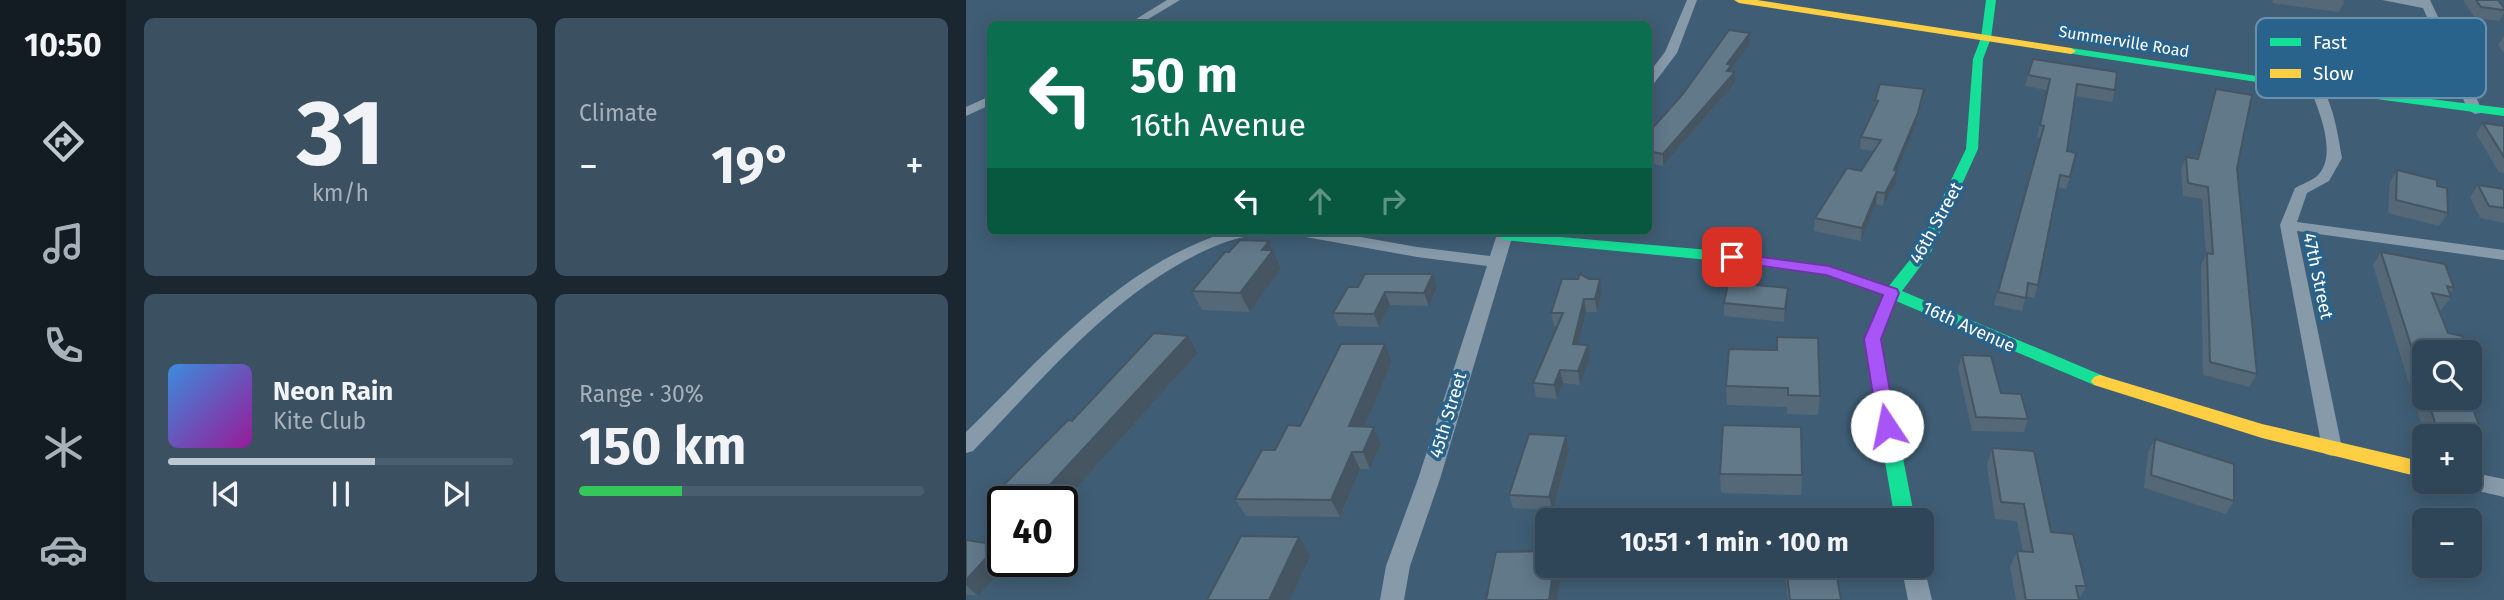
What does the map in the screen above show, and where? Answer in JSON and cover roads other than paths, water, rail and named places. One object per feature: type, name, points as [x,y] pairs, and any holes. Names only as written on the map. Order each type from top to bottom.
[{"type":"street","points":[[1138,21],[1175,0]]},
{"type":"street","points":[[1652,78],[1671,52],[1692,0]]},
{"type":"street","name":"Summerville Road","points":[[1739,0],[2256,80]]},
{"type":"street","name":"46th Street","points":[[1903,508],[1872,339],[1892,293],[1924,252],[1972,149],[1978,60],[1986,38],[1991,0]]},
{"type":"street","points":[[2387,0],[2426,3]]},
{"type":"street","name":"47th Street","points":[[2320,98],[2326,112],[2335,158],[2324,178],[2300,191],[2288,225],[2332,448]]},
{"type":"street","name":"Summerville Road","points":[[2384,98],[2504,112]]},
{"type":"street","points":[[2470,98],[2475,110]]},
{"type":"street","points":[[966,112],[987,102]]},
{"type":"street","points":[[2288,225],[2504,255]]},
{"type":"street","points":[[966,445],[1134,286],[1176,257],[1228,235]]},
{"type":"street","points":[[1322,235],[1417,252],[1498,262]]},
{"type":"street","name":"45th Street","points":[[1392,600],[1398,566],[1429,479],[1505,235]]},
{"type":"street","name":"16th Avenue","points":[[1514,235],[1780,263],[1829,271],[1892,293],[2104,383],[2196,413],[2412,467]]},
{"type":"street","points":[[2482,484],[2504,488]]},
{"type":"street","points":[[1916,578],[1920,600]]}]
